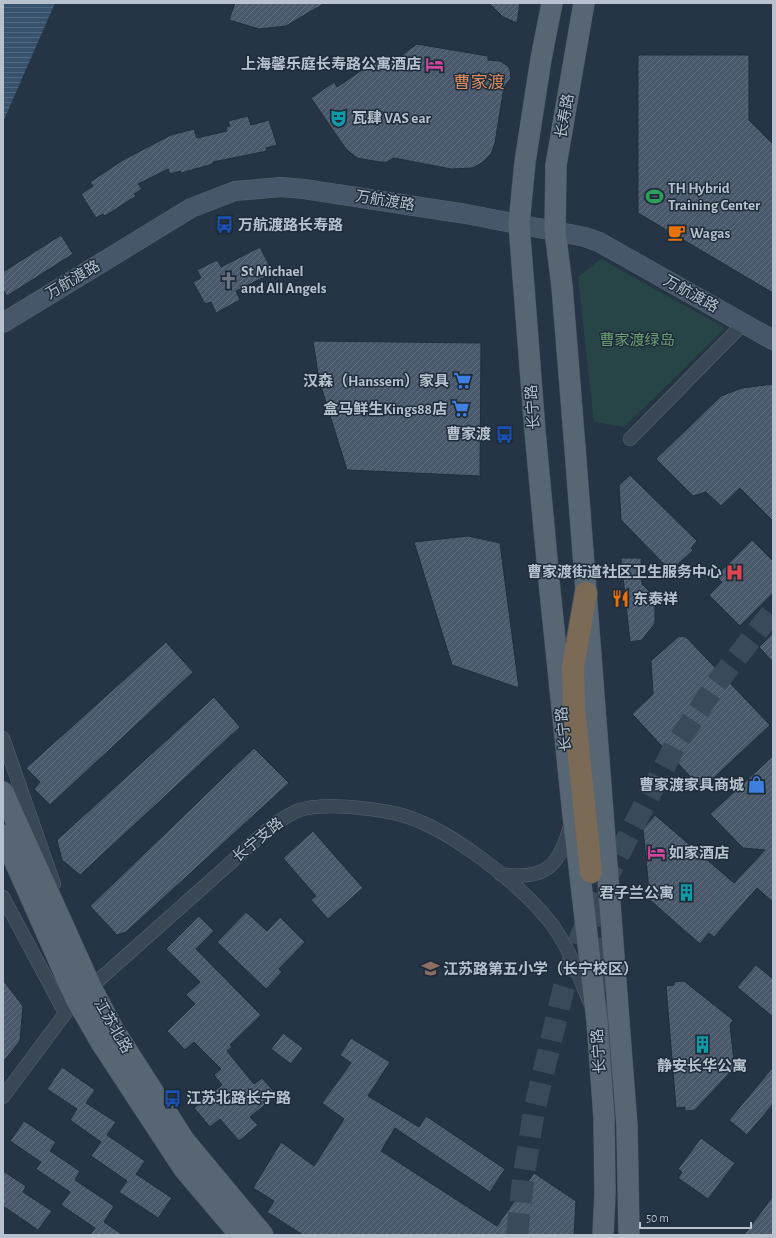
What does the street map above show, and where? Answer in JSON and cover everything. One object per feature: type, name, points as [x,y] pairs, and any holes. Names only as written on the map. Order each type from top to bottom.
[{"type":"highway","points":[[586,593],[573,674],[574,708],[591,872]]},
{"type":"main road","points":[[520,224],[524,162],[552,3]]},
{"type":"main road","name":"长寿路","points":[[555,230],[556,165],[584,3]]},
{"type":"main road","name":"长宁路","points":[[520,224],[536,439],[573,815],[597,1021],[604,1118],[605,1193],[603,1235]]},
{"type":"main road","name":"长宁路","points":[[555,230],[562,286],[627,1126],[629,1235]]},
{"type":"main road","name":"江苏北路","points":[[3,792],[78,999],[113,1030],[184,1140],[263,1235]]},
{"type":"main road","name":"江苏北路","points":[[3,835],[78,999],[102,1044],[184,1169],[240,1235]]},
{"type":"street","name":"万航渡路","points":[[3,323],[192,208],[235,192],[281,187],[304,188],[555,230],[585,237],[599,242],[773,340]]},
{"type":"street","points":[[630,438],[743,324]]},
{"type":"street","points":[[3,738],[70,929]]},
{"type":"street","name":"长宁支路","points":[[3,1097],[78,999],[273,825],[298,811],[341,806],[404,816],[433,827],[500,874],[536,906],[551,923],[568,949],[597,1021]]},
{"type":"street","points":[[500,874],[518,876],[532,874],[546,870],[555,863],[564,848],[573,815]]},
{"type":"street","points":[[3,897],[78,999]]},
{"type":"green space","name":"曹家渡绿岛","points":[[601,259],[725,328],[624,427],[594,422],[578,277]]},
{"type":"water","points":[[3,3],[55,3],[3,122]]},
{"type":"building","points":[[235,3],[325,3],[286,26],[259,29],[229,20]]},
{"type":"building","points":[[489,3],[520,3],[517,23],[503,17]]},
{"type":"building","points":[[417,44],[488,56],[488,60],[500,61],[508,66],[510,70],[511,78],[504,87],[495,143],[491,154],[483,162],[473,168],[451,169],[394,158],[387,162],[380,162],[357,158],[346,149],[311,98],[334,82],[337,87],[381,57],[387,66]]},
{"type":"building","points":[[638,55],[749,55],[749,120],[773,144],[773,293],[638,213]]},
{"type":"building","points":[[248,116],[251,125],[269,120],[277,145],[266,148],[267,151],[213,162],[213,164],[181,173],[180,171],[170,174],[168,169],[138,184],[142,189],[134,194],[136,196],[105,216],[103,214],[96,218],[81,194],[93,186],[90,182],[123,160],[171,135],[194,129],[197,138],[227,131],[226,127],[230,126],[228,121]]},
{"type":"building","points":[[61,235],[73,254],[7,296],[3,290],[3,272]]},
{"type":"building","name":"St Michael and All Angels","points":[[260,247],[273,273],[236,291],[240,300],[216,313],[211,302],[205,304],[193,282],[201,278],[197,270],[217,260],[221,267]]},
{"type":"building","points":[[313,341],[481,343],[480,476],[347,470],[319,380]]},
{"type":"building","points":[[773,384],[773,521],[740,488],[721,506],[706,492],[693,496],[656,459],[721,396],[742,388]]},
{"type":"building","points":[[630,475],[697,541],[691,548],[693,550],[676,566],[674,564],[669,569],[621,520],[619,485]]},
{"type":"building","points":[[468,536],[500,543],[519,688],[452,665],[414,542]]},
{"type":"building","points":[[752,540],[773,561],[773,593],[740,626],[709,595],[722,582],[716,576]]},
{"type":"building","points":[[621,558],[641,558],[642,584],[655,597],[655,623],[642,640],[630,642]]},
{"type":"building","points":[[773,633],[773,662],[759,647]]},
{"type":"building","points":[[679,636],[686,637],[770,725],[702,789],[632,714],[653,694],[651,661]]},
{"type":"building","points":[[166,642],[193,672],[50,805],[34,789],[40,782],[26,768]]},
{"type":"building","points":[[214,697],[240,727],[80,875],[62,860],[57,840]]},
{"type":"building","points":[[254,748],[289,783],[126,932],[117,935],[90,906]]},
{"type":"building","points":[[773,756],[773,902],[757,888],[714,937],[709,933],[700,944],[650,900],[643,829],[655,815],[734,883],[765,850],[743,848],[710,814]]},
{"type":"building","points":[[313,831],[363,888],[328,919],[311,900],[316,896],[283,858]]},
{"type":"building","points":[[246,912],[267,931],[280,917],[305,942],[279,969],[282,972],[266,989],[217,942]]},
{"type":"building","points":[[199,916],[214,931],[196,949],[261,1015],[230,1045],[232,1047],[227,1051],[254,1084],[262,1078],[277,1095],[250,1117],[258,1125],[239,1141],[220,1119],[210,1127],[194,1108],[222,1085],[214,1075],[221,1069],[194,1042],[185,1050],[167,1031],[195,1004],[186,995],[200,982],[166,949]]},
{"type":"building","points":[[756,965],[773,979],[773,1017],[737,987]]},
{"type":"building","points":[[3,980],[23,1006],[20,1041],[3,1062]]},
{"type":"building","name":"静安长华公寓","points":[[684,981],[733,1020],[730,1025],[734,1061],[737,1065],[695,1110],[685,1111],[685,1107],[676,1108],[666,986],[674,985],[674,982]]},
{"type":"building","points":[[283,1033],[303,1048],[291,1064],[271,1049]]},
{"type":"building","points":[[351,1038],[390,1062],[368,1096],[419,1127],[426,1116],[505,1169],[490,1192],[395,1128],[381,1151],[497,1226],[534,1173],[576,1201],[574,1235],[303,1235],[267,1212],[274,1201],[253,1188],[281,1142],[314,1166],[344,1119],[322,1103],[351,1063],[340,1055]]},
{"type":"building","points":[[62,1067],[95,1090],[86,1103],[116,1122],[107,1135],[145,1161],[136,1174],[172,1198],[158,1218],[119,1192],[127,1181],[91,1156],[101,1142],[70,1120],[77,1109],[47,1089]]},
{"type":"building","points":[[773,1067],[773,1104],[747,1135],[729,1120]]},
{"type":"building","points":[[24,1121],[56,1142],[50,1151],[80,1171],[75,1180],[114,1206],[104,1222],[123,1235],[90,1235],[95,1228],[61,1205],[70,1192],[36,1169],[41,1162],[10,1141]]},
{"type":"building","points":[[701,1138],[735,1163],[708,1199],[678,1178],[682,1172],[678,1169]]},
{"type":"building","points":[[3,1171],[26,1186],[23,1192],[52,1211],[38,1230],[3,1206]]},
{"type":"building","points":[[773,1196],[773,1235],[744,1235]]},
{"type":"tunnel","points":[[517,1235],[523,1180],[534,1111],[564,987],[582,933],[606,879],[675,746],[716,684],[773,611]]},
{"type":"tunnel","points":[[595,905],[609,1023],[610,1078]]},
{"type":"place","name":"上海馨乐庭长寿路公寓酒店","points":[[434,64]]},
{"type":"place","name":"瓦肆 VAS ear","points":[[339,118]]},
{"type":"place","name":"TH Hybrid Training Center","points":[[655,197]]},
{"type":"place","name":"万航渡路长寿路","points":[[225,225]]},
{"type":"place","name":"Wagas","points":[[677,233]]},
{"type":"place","name":"St Michael and All Angels","points":[[228,280]]},
{"type":"place","name":"汉森（Hanssem）家具","points":[[462,381]]},
{"type":"place","name":"盒马鲜生Kings88店","points":[[460,409]]},
{"type":"place","name":"曹家渡","points":[[504,434]]},
{"type":"place","name":"曹家渡街道社区卫生服务中心","points":[[735,572]]},
{"type":"place","name":"东泰祥","points":[[620,599]]},
{"type":"place","name":"曹家渡家具商城","points":[[757,785]]},
{"type":"place","name":"如家酒店","points":[[656,853]]},
{"type":"place","name":"君子兰公寓","points":[[687,893]]},
{"type":"place","name":"江苏路第五小学（长宁校区）","points":[[430,969]]},
{"type":"place","name":"静安长华公寓","points":[[702,1045]]},
{"type":"place","name":"江苏北路长宁路","points":[[173,1098]]},
{"type":"district","name":"曹家渡","points":[[479,82]]}]
